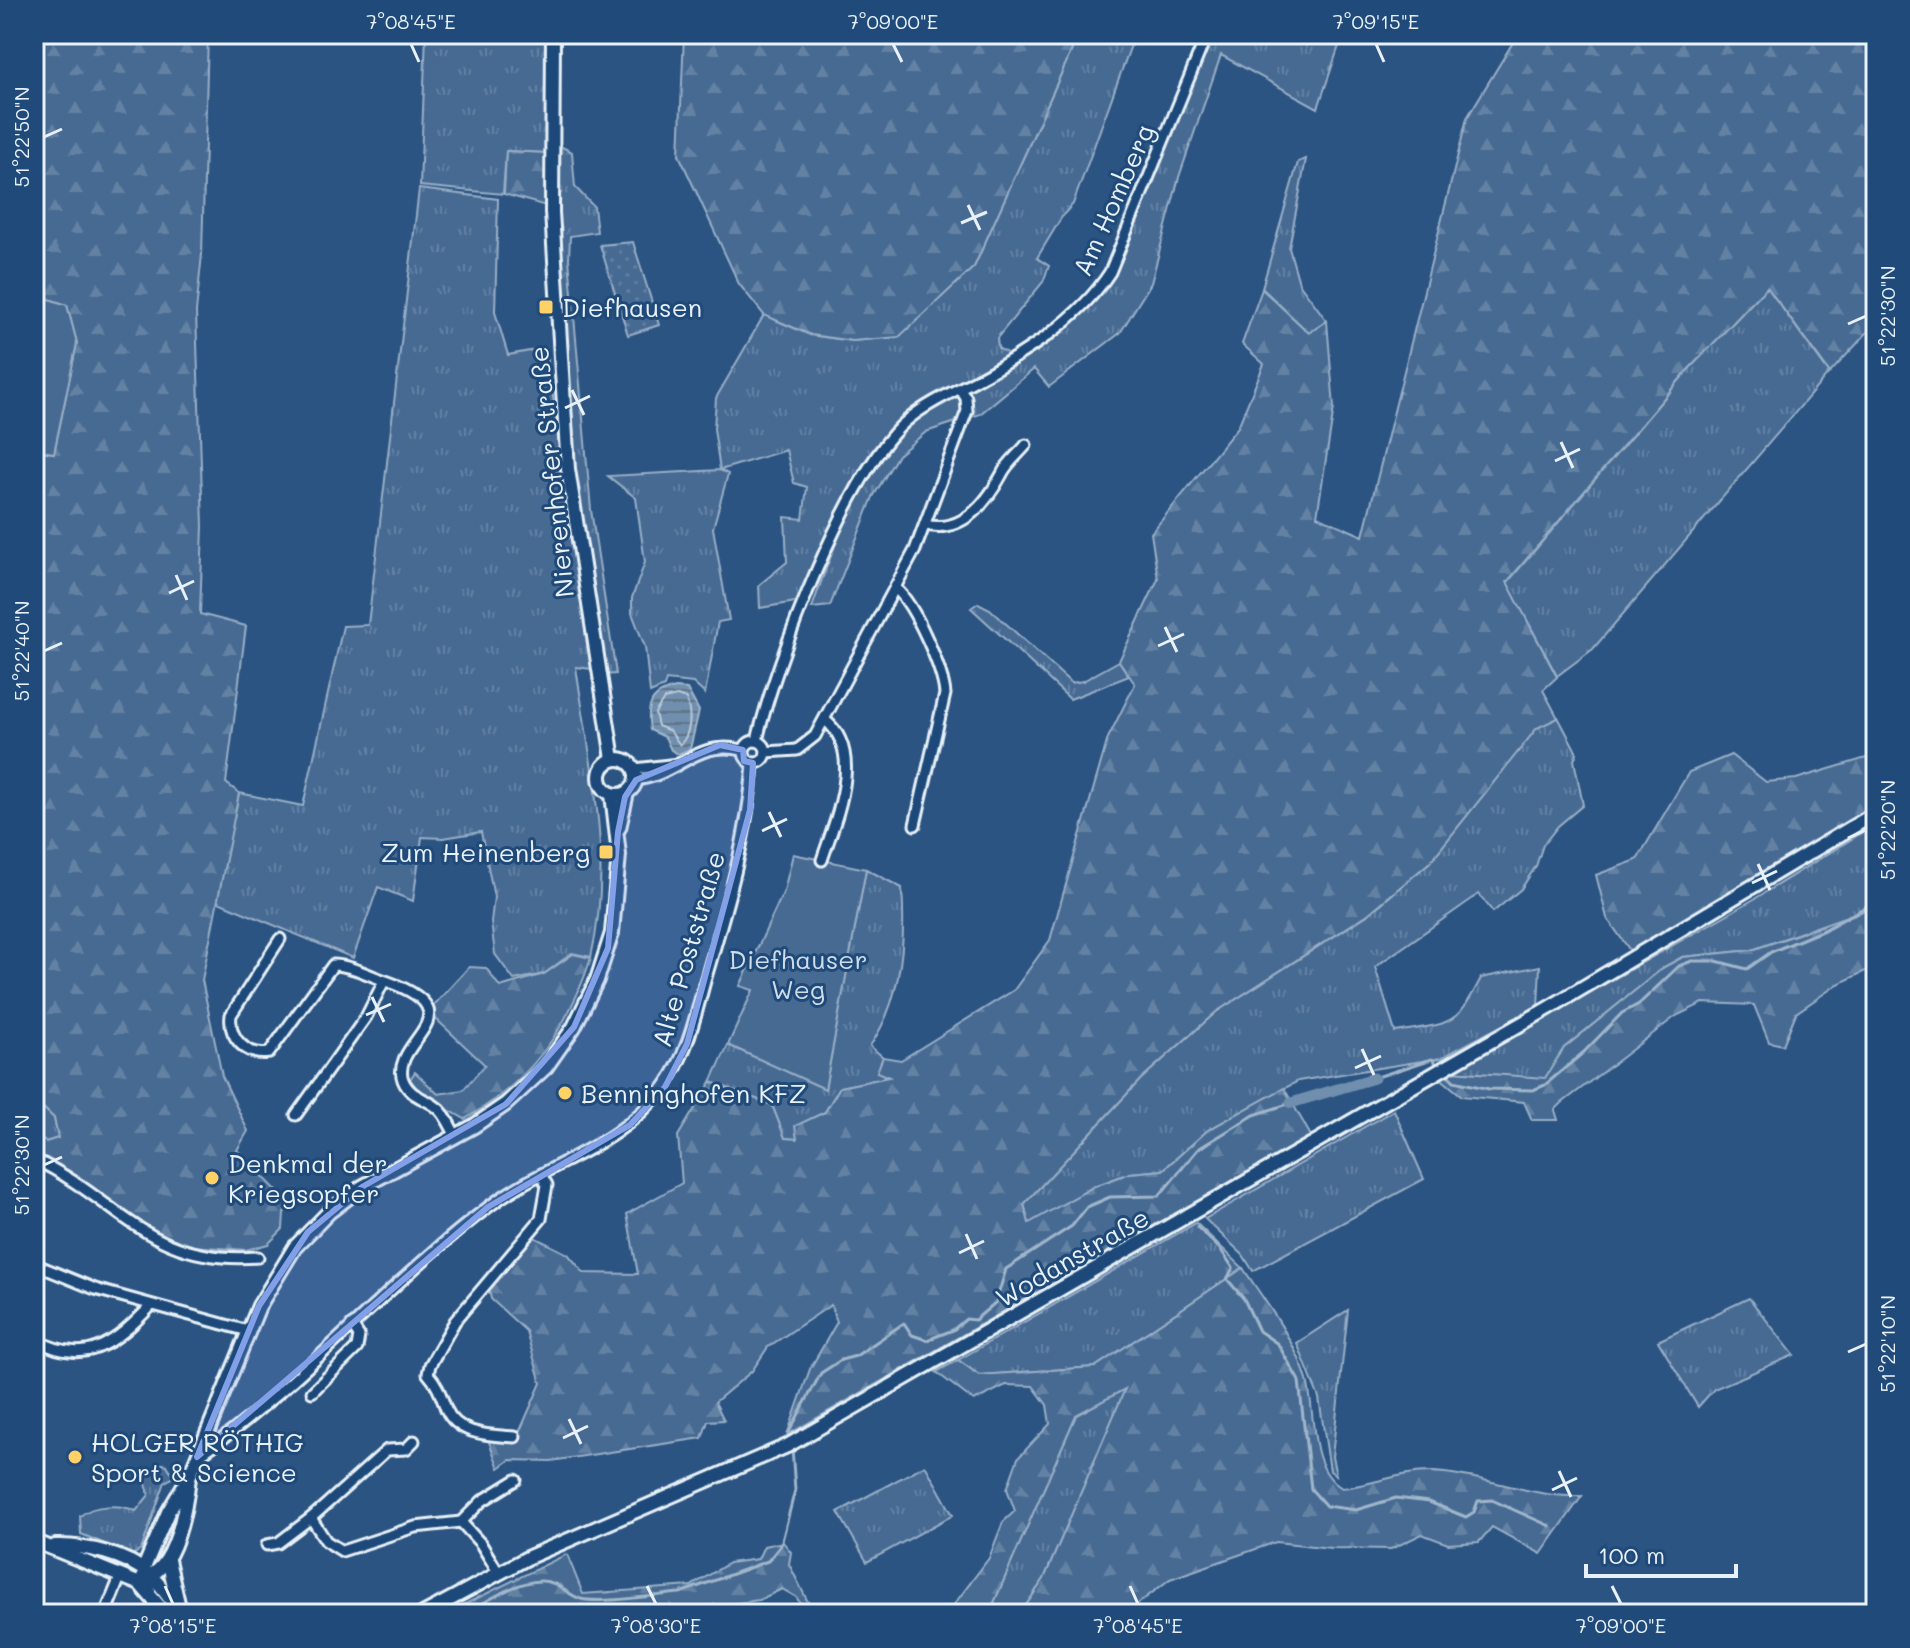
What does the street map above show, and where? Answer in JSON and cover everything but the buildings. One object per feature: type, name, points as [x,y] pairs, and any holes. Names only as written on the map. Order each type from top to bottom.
[{"type":"main road","name":"Nierenhofer Straße","points":[[553,34],[552,212],[568,469],[613,759]]},
{"type":"main road","points":[[618,832],[635,774],[625,760],[613,759],[603,767],[600,775],[603,787],[612,794],[627,793]]},
{"type":"main road","points":[[149,1591],[146,1574],[168,1512],[190,1475],[272,1280],[320,1220],[362,1187],[495,1112],[529,1084],[552,1059],[584,1010],[612,933],[618,886],[618,832],[612,794]]},
{"type":"main road","name":"Wodanstraße","points":[[423,1614],[498,1572],[793,1442],[1725,905],[1876,813]]},
{"type":"main road","points":[[182,1614],[168,1560],[186,1501],[190,1475]]},
{"type":"main road","points":[[34,1541],[124,1577],[149,1591],[166,1614]]},
{"type":"main road","points":[[52,1546],[83,1547],[146,1574],[182,1614]]},
{"type":"main road","points":[[124,1577],[146,1574],[168,1560]]},
{"type":"street","name":"Am Homberg","points":[[960,389],[1019,354],[1095,296],[1110,272],[1207,34]]},
{"type":"street","points":[[757,741],[765,705],[825,552],[857,487],[886,444],[910,417],[960,389],[966,398],[967,411],[926,525],[896,589],[815,736],[797,750],[766,752]]},
{"type":"street","points":[[926,525],[947,527],[972,513],[998,485],[1002,473],[1026,445]]},
{"type":"street","points":[[896,589],[916,619],[944,680],[945,694],[915,825]]},
{"type":"street","points":[[822,860],[846,773],[838,738],[825,720]]},
{"type":"street","points":[[743,750],[750,741],[757,741]]},
{"type":"street","points":[[757,741],[766,752]]},
{"type":"street","points":[[635,774],[661,775],[720,745],[743,750]]},
{"type":"street","points":[[743,750],[745,757],[753,763],[761,762],[766,752]]},
{"type":"street","name":"Alte Poststraße","points":[[197,1457],[275,1396],[488,1207],[630,1125],[665,1087],[682,1056],[750,810],[753,763]]},
{"type":"street","points":[[280,939],[231,1015],[234,1033],[251,1053],[269,1053],[333,965],[413,991],[423,1001],[426,1024],[403,1062],[402,1075],[411,1092],[439,1109],[456,1136]]},
{"type":"street","points":[[296,1115],[366,1017],[384,981]]},
{"type":"street","points":[[34,1159],[68,1177],[108,1208],[175,1249],[218,1256],[258,1257]]},
{"type":"street","points":[[515,1437],[482,1435],[458,1423],[428,1374],[455,1321],[541,1219],[547,1185],[542,1176]]},
{"type":"street","points":[[34,1264],[95,1289],[248,1331]]},
{"type":"street","points":[[34,1339],[68,1352],[87,1353],[104,1346],[151,1306]]},
{"type":"street","points":[[312,1392],[357,1348],[359,1336],[352,1325]]},
{"type":"street","points":[[267,1545],[278,1543],[311,1518],[387,1450],[406,1449],[414,1441]]},
{"type":"street","points":[[311,1518],[326,1541],[342,1551],[415,1527],[461,1522],[482,1501],[516,1480]]},
{"type":"street","points":[[461,1522],[481,1544],[498,1572]]},
{"type":"street","points":[[105,1614],[124,1577]]},
{"type":"highlighted area","points":[[720,745],[743,750],[744,761],[753,763],[750,810],[687,1044],[665,1087],[630,1125],[488,1207],[197,1457],[259,1306],[308,1232],[362,1187],[506,1104],[574,1027],[608,948],[618,832],[625,797],[636,780]]},
{"type":"green space","points":[[34,34],[208,34],[202,254],[196,312],[203,526],[200,614],[246,626],[226,783],[239,793],[202,980],[222,1076],[248,1131],[237,1150],[291,1205],[284,1213],[283,1229],[268,1244],[246,1250],[178,1245],[113,1205],[70,1171],[34,1154],[34,1133],[46,1142],[58,1138],[54,1118],[34,1099],[34,450],[54,453],[77,343],[67,305],[34,294]]},
{"type":"green space","points":[[426,34],[545,34],[546,153],[506,151],[503,194],[420,186]]},
{"type":"green space","points":[[684,34],[1079,34],[974,267],[899,337],[852,341],[811,335],[764,315],[739,284],[679,155]]},
{"type":"green space","points":[[1079,34],[1135,34],[1073,204],[1037,258],[1049,266],[1043,282],[997,338],[998,348],[1012,355],[1033,349],[1059,332],[1113,273],[1211,34],[1343,34],[1318,108],[1221,55],[1179,177],[1151,283],[1120,333],[1049,387],[1034,369],[980,414],[926,432],[898,455],[873,497],[830,606],[812,608],[844,526],[875,467],[913,422],[907,417],[888,436],[857,479],[832,526],[801,601],[760,608],[759,585],[787,562],[785,517],[803,519],[807,487],[794,483],[786,450],[720,470],[714,429],[716,398],[764,315],[810,335],[852,341],[898,337],[974,267]]},
{"type":"green space","points":[[1518,34],[1876,34],[1876,323],[1830,373],[1767,287],[1687,371],[1507,582],[1557,677],[1543,690],[1558,718],[1537,728],[1430,862],[1368,914],[1216,1012],[1141,1079],[1024,1204],[1029,1223],[1095,1186],[1130,1173],[1163,1170],[1208,1130],[1284,1088],[1311,1136],[787,1435],[810,1369],[837,1322],[831,1305],[768,1347],[752,1371],[715,1402],[724,1420],[708,1421],[702,1438],[551,1461],[510,1460],[499,1468],[489,1442],[519,1433],[541,1383],[526,1331],[491,1299],[488,1285],[534,1237],[568,1254],[584,1273],[638,1274],[627,1214],[682,1183],[678,1136],[711,1082],[772,1105],[785,1138],[797,1139],[795,1126],[825,1112],[840,1087],[889,1077],[877,1072],[883,1057],[901,1060],[1014,990],[1050,940],[1108,738],[1135,684],[1119,661],[1158,579],[1151,533],[1238,427],[1264,364],[1242,344],[1262,289],[1309,333],[1327,321],[1334,408],[1317,516],[1363,536],[1467,118]]},
{"type":"green space","points":[[560,146],[572,152],[575,187],[594,207],[597,232],[570,236],[569,259],[591,510],[616,674],[604,675],[578,507],[570,431],[559,227]]},
{"type":"green space","points":[[506,151],[546,153],[546,206],[504,194]]},
{"type":"green space","points":[[1306,159],[1289,248],[1299,283],[1327,321],[1309,333],[1262,288],[1298,162]]},
{"type":"green space","points":[[419,189],[498,199],[495,312],[508,355],[546,348],[592,669],[576,667],[593,776],[600,848],[598,921],[591,957],[572,953],[544,974],[514,980],[495,954],[491,922],[494,897],[481,832],[443,838],[422,837],[413,901],[378,887],[353,958],[216,901],[239,793],[303,806],[343,626],[368,625]]},
{"type":"green space","points":[[633,242],[659,325],[628,335],[600,245]]},
{"type":"green space","points":[[1767,287],[1829,373],[1593,649],[1557,676],[1507,583],[1688,370]]},
{"type":"green space","points":[[34,294],[67,305],[77,343],[54,453],[34,450]]},
{"type":"green space","points":[[720,470],[728,474],[713,528],[729,620],[718,622],[705,694],[693,683],[666,680],[664,687],[650,693],[645,647],[632,613],[632,598],[645,562],[636,498],[608,476]]},
{"type":"green space","points":[[978,603],[990,609],[1071,683],[1083,681],[1119,661],[1129,676],[1070,699],[971,608]]},
{"type":"green space","points":[[1558,717],[1577,753],[1574,760],[1583,805],[1558,826],[1543,845],[1536,866],[1521,889],[1493,912],[1479,894],[1375,967],[1395,1032],[1448,1021],[1464,1007],[1481,978],[1540,966],[1538,1006],[1441,1058],[1298,1081],[1208,1130],[1163,1170],[1130,1173],[1095,1186],[1029,1224],[1024,1204],[1141,1079],[1216,1012],[1369,914],[1430,862],[1536,728]]},
{"type":"green space","points":[[1731,755],[1766,782],[1796,779],[1876,755],[1876,802],[1788,863],[1631,952],[1607,918],[1596,875],[1637,860],[1689,772]]},
{"type":"green space","points":[[1876,824],[1876,901],[1861,911],[1752,950],[1682,957],[1664,967],[1564,1048],[1545,1079],[1452,1071],[1756,898]]},
{"type":"green space","name":"Diefhauser Weg","points":[[793,854],[866,869],[825,1089],[728,1045],[753,990],[740,986],[784,891]]},
{"type":"green space","points":[[866,869],[902,888],[902,949],[895,990],[889,1010],[870,1046],[883,1057],[877,1072],[890,1077],[840,1087],[825,1112],[796,1126],[797,1139],[785,1138],[772,1105],[711,1082],[728,1045],[825,1088]]},
{"type":"green space","points":[[1876,901],[1876,966],[1838,984],[1796,1013],[1783,1045],[1769,1042],[1754,1005],[1703,1003],[1676,1016],[1562,1103],[1555,1110],[1558,1120],[1532,1120],[1524,1102],[1462,1096],[1439,1077],[1451,1071],[1545,1078],[1564,1048],[1664,967],[1683,957],[1752,950],[1861,912]]},
{"type":"green space","points":[[573,954],[591,958],[571,1008],[544,1051],[509,1088],[465,1119],[422,1095],[410,1079],[415,1072],[438,1094],[463,1090],[485,1065],[436,1019],[433,1006],[469,967],[486,968],[500,987],[544,974]]},
{"type":"green space","points":[[34,1099],[54,1118],[58,1138],[46,1142],[34,1132]]},
{"type":"green space","points":[[1394,1110],[1424,1179],[1253,1271],[1243,1255],[1205,1219]]},
{"type":"green space","points":[[1196,1223],[1243,1268],[1095,1367],[979,1375],[958,1360]]},
{"type":"green space","points":[[1243,1268],[1279,1322],[1302,1365],[1310,1394],[1318,1454],[1331,1479],[1342,1488],[1434,1472],[1472,1477],[1545,1494],[1582,1496],[1541,1554],[1492,1527],[1479,1542],[1448,1544],[1422,1534],[1391,1549],[1331,1548],[1276,1542],[1170,1579],[1125,1614],[1020,1614],[1044,1579],[1125,1389],[1076,1415],[989,1614],[947,1614],[989,1558],[1003,1522],[1015,1511],[1007,1489],[1018,1458],[1050,1424],[1047,1405],[1033,1386],[1006,1385],[974,1401],[936,1372],[958,1360],[979,1375],[1095,1367]]},
{"type":"green space","points":[[1749,1298],[1794,1355],[1714,1389],[1698,1407],[1658,1341]]},
{"type":"green space","points":[[1348,1310],[1332,1457],[1336,1475],[1330,1471],[1319,1398],[1297,1343]]},
{"type":"green space","points":[[1126,1388],[1044,1579],[1020,1614],[989,1614],[1076,1415]]},
{"type":"green space","points":[[158,1463],[167,1465],[174,1477],[165,1482],[141,1550],[132,1555],[81,1534],[80,1516],[93,1509],[115,1506],[136,1511],[149,1495],[145,1480]]},
{"type":"green space","points":[[925,1465],[953,1515],[867,1562],[838,1512]]},
{"type":"green space","points":[[783,1542],[791,1552],[789,1564],[814,1614],[808,1614],[796,1597],[782,1589],[759,1600],[732,1604],[721,1611],[445,1614],[567,1554],[583,1594],[691,1586],[729,1563],[758,1559],[764,1546]]},
{"type":"water","points":[[676,688],[687,689],[699,711],[690,749],[678,754],[671,750],[665,737],[650,730],[649,722],[650,707],[655,697]]},
{"type":"waterway","points":[[1446,1073],[1454,1081],[1489,1089],[1533,1090],[1545,1085],[1584,1052],[1622,1013],[1639,1004],[1679,966],[1692,961],[1716,961],[1747,969],[1771,952],[1824,930],[1876,901]]},
{"type":"waterway","points":[[1374,1078],[1432,1059],[1438,1065]]},
{"type":"waterway","points":[[1291,1103],[1374,1078]]},
{"type":"waterway","points":[[791,1440],[789,1432],[821,1373],[841,1360],[856,1356],[904,1323],[912,1335],[927,1340],[953,1330],[966,1319],[975,1320],[996,1302],[1006,1269],[1072,1226],[1087,1207],[1110,1197],[1159,1196],[1198,1149],[1254,1115],[1291,1103]]},
{"type":"waterway","points":[[1197,1227],[1221,1250],[1233,1268],[1227,1279],[1244,1299],[1259,1331],[1278,1344],[1299,1381],[1311,1489],[1326,1506],[1356,1510],[1396,1498],[1429,1502],[1466,1517],[1474,1512],[1478,1501],[1492,1500],[1550,1526]]},
{"type":"waterway","points":[[462,1614],[511,1588],[532,1582],[553,1583],[581,1599],[630,1599],[680,1593],[768,1561],[781,1545],[795,1490],[792,1448]]},
{"type":"place","name":"Diefhausen","points":[[546,307]]},
{"type":"place","name":"Zum Heinenberg","points":[[606,852]]},
{"type":"place","name":"Benninghofen KFZ","points":[[565,1093]]},
{"type":"place","name":"Denkmal der Kriegsopfer","points":[[212,1178]]},
{"type":"place","name":"HOLGER RÖTHIG Sport & Science","points":[[75,1457]]}]
